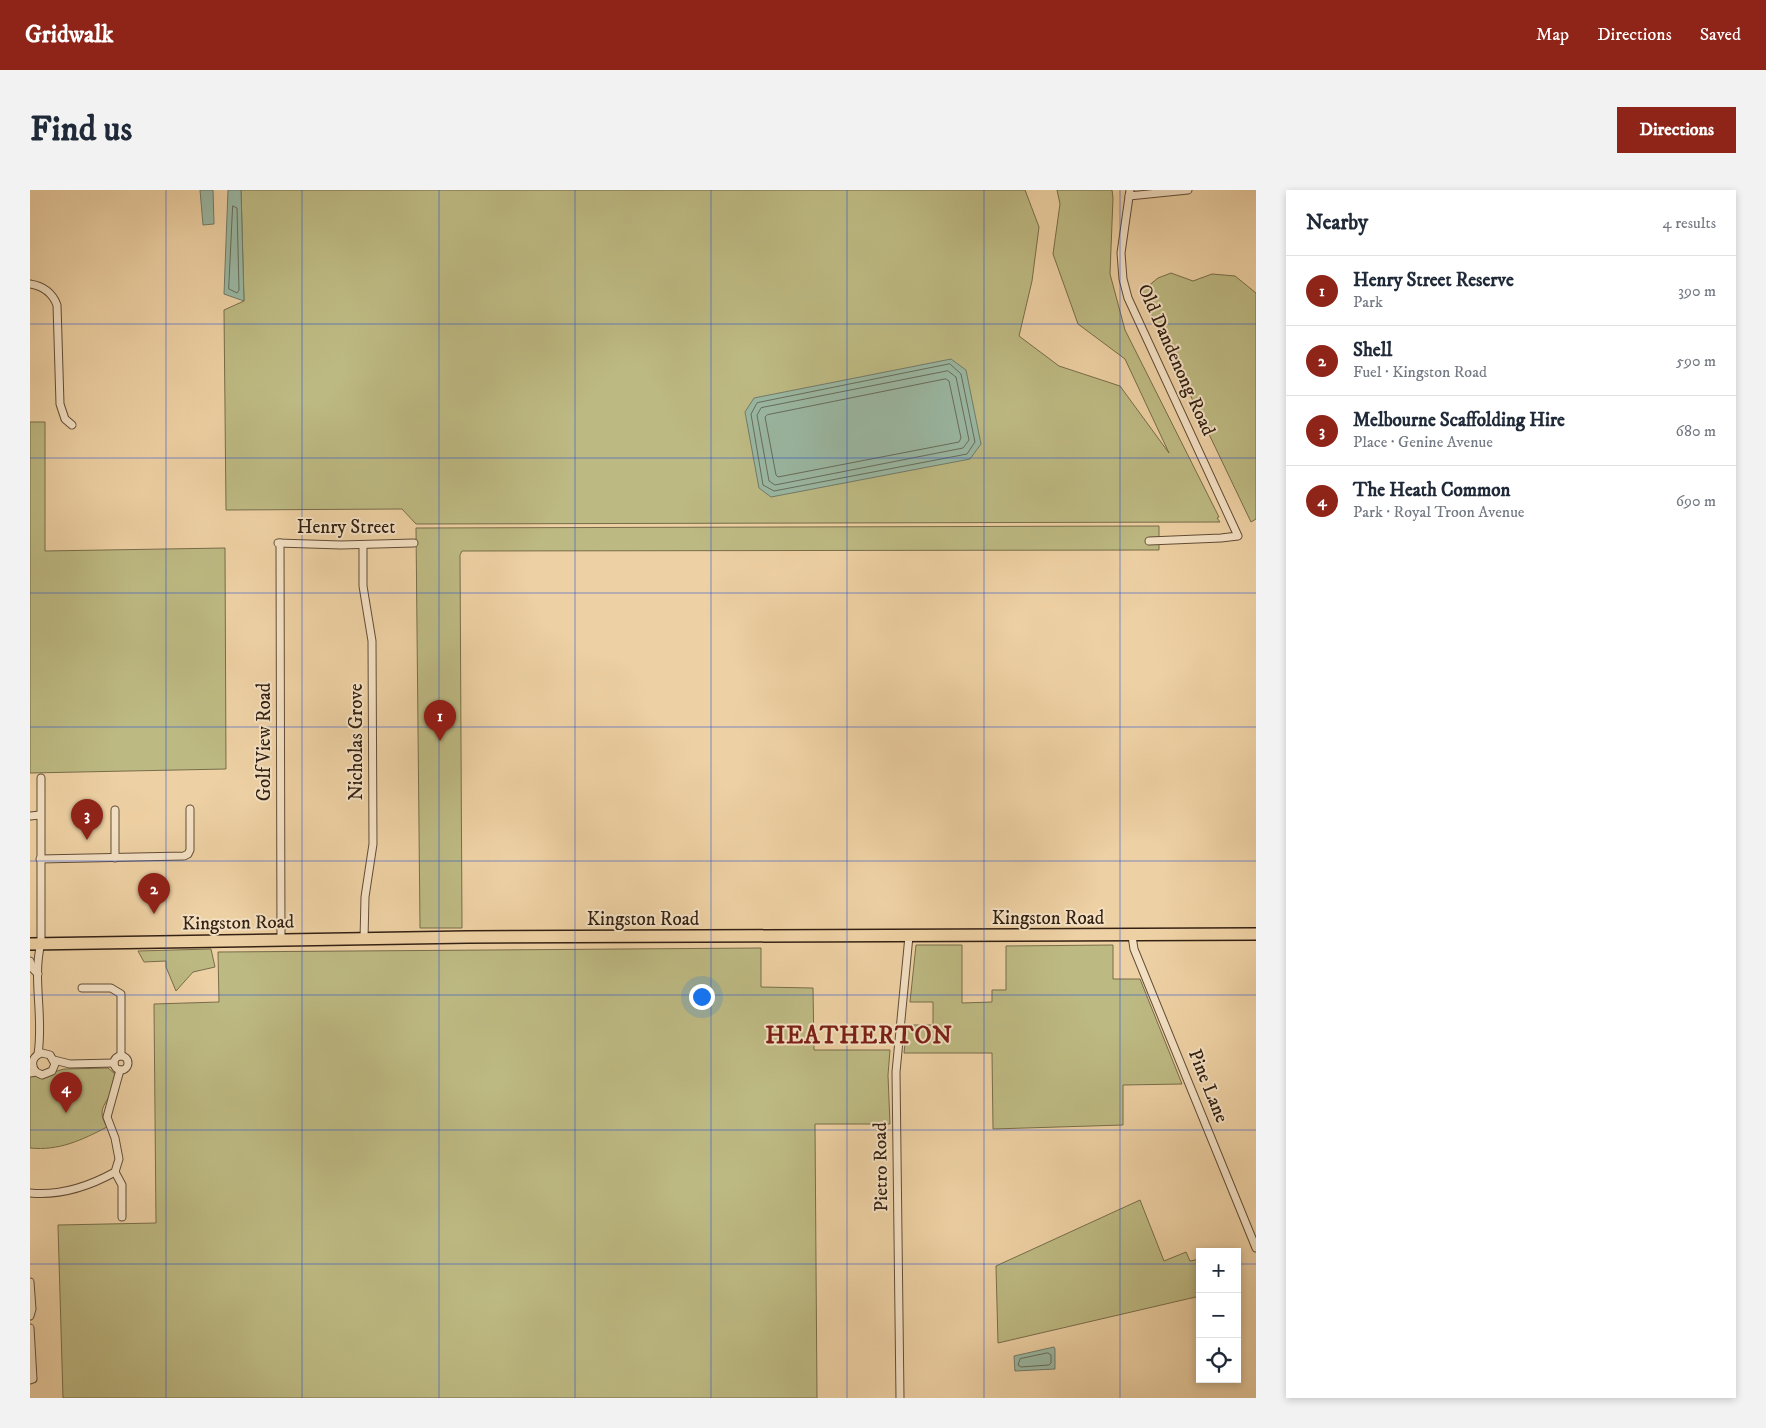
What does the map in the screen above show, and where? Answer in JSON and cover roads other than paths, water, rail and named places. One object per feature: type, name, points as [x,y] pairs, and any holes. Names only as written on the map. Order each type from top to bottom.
[{"type":"main road","name":"Kingston Road","points":[[36,944],[364,939],[1256,934]]},
{"type":"street","points":[[1130,193],[1188,190]]},
{"type":"street","name":"Old Dandenong Road","points":[[1130,193],[1121,253],[1123,279],[1128,298],[1238,536],[1149,541]]},
{"type":"street","points":[[30,284],[47,290],[57,304],[60,404],[66,419],[72,425]]},
{"type":"street","name":"Henry Street","points":[[279,543],[363,545],[414,543]]},
{"type":"street","name":"Golf View Road","points":[[279,543],[281,940]]},
{"type":"street","name":"Nicholas Grove","points":[[363,545],[363,586],[372,641],[373,834],[365,897],[364,939]]},
{"type":"street","points":[[40,778],[40,859],[36,944],[41,1031],[38,1054],[31,1064],[34,1069],[33,1073],[46,1074],[54,1068],[70,1064],[114,1063]]},
{"type":"street","points":[[40,859],[182,857],[188,854],[190,848],[190,809]]},
{"type":"street","points":[[115,810],[115,858]]},
{"type":"street","points":[[30,816],[40,816]]},
{"type":"street","name":"Pietro Road","points":[[900,1398],[896,1072],[909,936]]},
{"type":"street","name":"Pine Lane","points":[[1132,936],[1134,949],[1256,1248]]},
{"type":"street","points":[[30,960],[33,969],[38,974]]},
{"type":"street","points":[[82,988],[111,988],[121,994],[121,1056]]},
{"type":"street","points":[[41,1031],[47,1053],[54,1060],[70,1064]]},
{"type":"street","points":[[38,1054],[47,1053]]},
{"type":"street","points":[[114,1063],[116,1058],[121,1056]]},
{"type":"street","points":[[120,1070],[126,1068],[128,1064],[125,1057],[121,1056]]},
{"type":"street","points":[[54,1060],[54,1068]]},
{"type":"street","points":[[114,1063],[115,1067],[120,1070]]},
{"type":"street","points":[[30,1193],[43,1194],[71,1191],[94,1183],[115,1172],[119,1159],[115,1138],[107,1117],[120,1070]]},
{"type":"street","points":[[115,1172],[122,1185],[122,1217]]},
{"type":"street","points":[[30,1282],[32,1309],[30,1316]]},
{"type":"street","points":[[30,1328],[33,1379],[30,1380]]},
{"type":"water","points":[[200,190],[213,190],[214,224],[203,225]]},
{"type":"water","points":[[228,190],[241,190],[244,301],[224,294]]},
{"type":"water","points":[[951,359],[966,370],[981,444],[970,459],[771,497],[759,488],[745,412],[754,398]]},
{"type":"water","points":[[1054,1347],[1055,1369],[1015,1371],[1014,1356]]},
{"type":"place","name":"Henry Street Reserve","points":[[440,741]]},
{"type":"place","name":"Melbourne Scaffolding Hire","points":[[87,840]]},
{"type":"place","name":"Shell","points":[[154,914]]},
{"type":"place","name":"The Heath Common","points":[[66,1113]]},
{"type":"district","name":"HEATHERTON","points":[[859,1036]]}]
